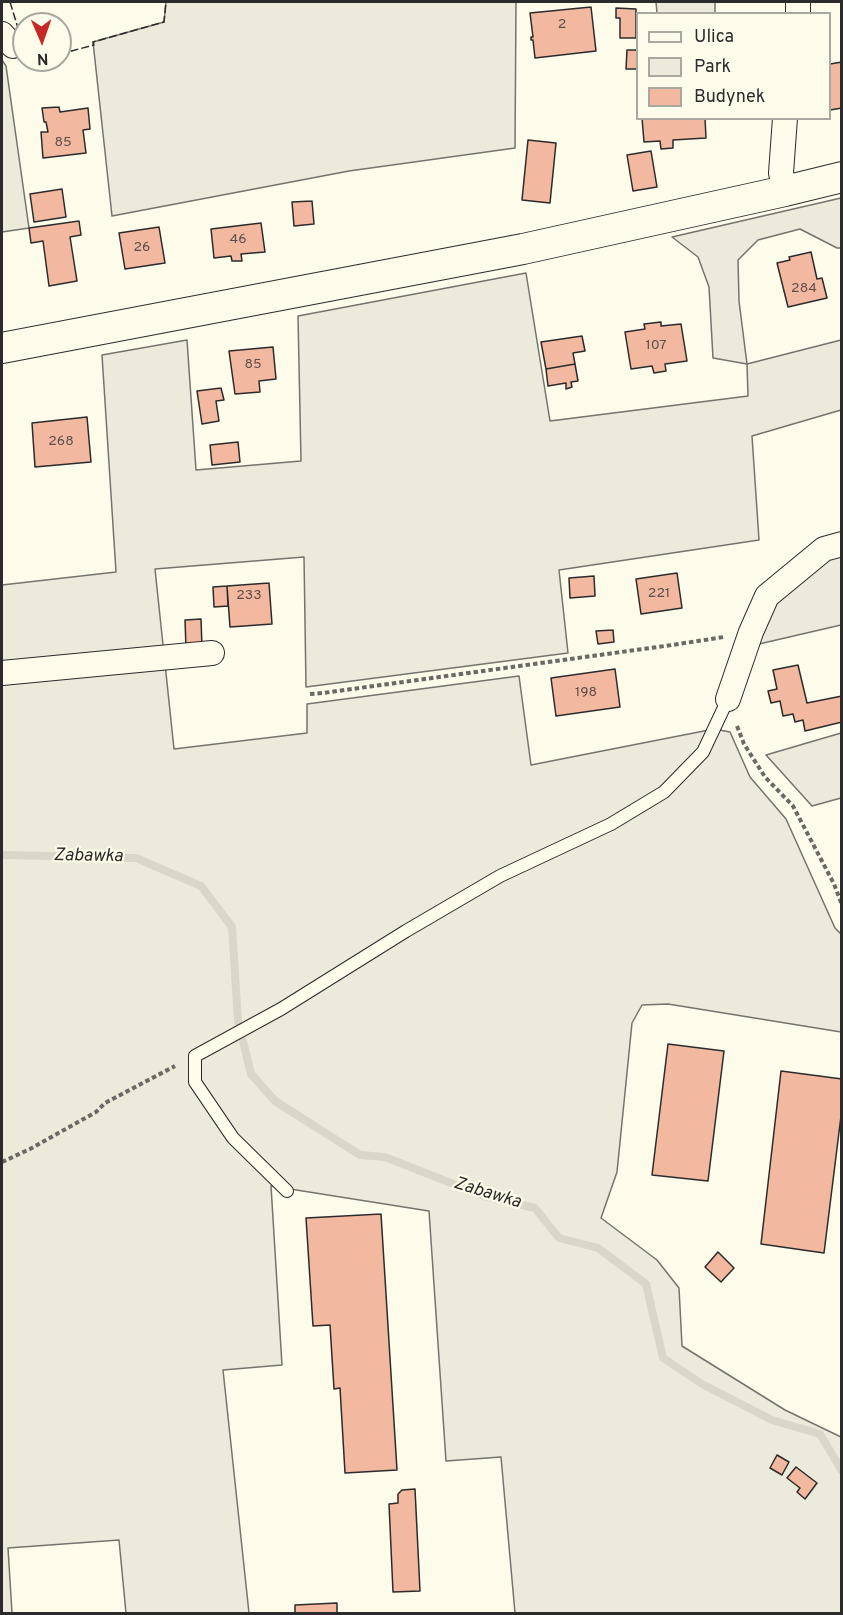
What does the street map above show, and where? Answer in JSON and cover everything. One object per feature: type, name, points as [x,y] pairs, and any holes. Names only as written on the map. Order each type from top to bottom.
[{"type":"street","points":[[785,120],[781,173],[785,191]]},
{"type":"street","points":[[2,348],[459,262],[842,177]]},
{"type":"street","points":[[728,699],[751,632],[767,596],[824,549],[842,544]]},
{"type":"street","points":[[2,673],[212,653]]},
{"type":"lane","points":[[287,1191],[233,1138],[195,1082],[195,1056],[281,1009],[500,876],[611,824],[664,792],[703,752],[728,699]]},
{"type":"path","points":[[310,694],[660,647],[751,632]]},
{"type":"path","points":[[728,699],[744,744],[765,777],[794,806],[834,884],[842,905]]},
{"type":"path","points":[[2,1162],[96,1112],[105,1103],[195,1056]]},
{"type":"green space","points":[[166,2],[516,2],[515,148],[349,171],[112,216],[93,42],[164,22]]},
{"type":"green space","points":[[656,2],[715,2],[715,12],[657,12]]},
{"type":"green space","points":[[2,60],[6,66],[29,228],[2,232]]},
{"type":"green space","points":[[841,198],[841,248],[800,229],[758,240],[738,260],[739,301],[747,364],[713,358],[709,287],[698,257],[672,237]]},
{"type":"green space","points":[[526,273],[550,421],[748,396],[747,364],[841,340],[841,410],[752,436],[759,540],[559,570],[568,653],[306,687],[304,557],[155,569],[174,749],[307,733],[307,704],[519,676],[531,765],[714,729],[730,732],[750,777],[786,819],[835,928],[841,934],[841,1032],[668,1004],[642,1005],[632,1023],[617,1172],[601,1218],[657,1260],[679,1288],[682,1346],[785,1410],[841,1437],[841,1613],[515,1613],[501,1457],[446,1461],[429,1211],[271,1186],[282,1365],[223,1370],[249,1613],[126,1613],[119,1540],[8,1548],[12,1613],[2,1613],[2,585],[116,572],[102,355],[187,340],[196,470],[301,461],[298,316]]},
{"type":"green space","points":[[841,552],[841,625],[759,644],[773,603],[803,575]]},
{"type":"green space","points":[[841,733],[841,798],[812,806],[766,755]]},
{"type":"building","points":[[591,7],[596,51],[535,58],[533,40],[531,40],[533,37],[530,13]]},
{"type":"building","points":[[616,8],[636,9],[636,38],[620,38],[620,18],[616,18]]},
{"type":"building","points":[[627,50],[636,50],[636,69],[626,69]]},
{"type":"building","points":[[842,62],[842,108],[831,110],[831,64]]},
{"type":"building","points":[[59,107],[60,112],[88,108],[90,129],[83,130],[86,153],[43,158],[41,132],[48,132],[42,108]]},
{"type":"building","points":[[642,120],[705,120],[706,138],[673,140],[673,148],[661,149],[660,141],[644,142]]},
{"type":"building","points":[[528,140],[556,143],[550,203],[522,200]]},
{"type":"building","points":[[651,151],[657,187],[633,191],[627,155]]},
{"type":"building","points":[[62,189],[66,217],[34,222],[30,194]]},
{"type":"building","points":[[312,201],[314,224],[294,226],[292,202]]},
{"type":"building","points":[[79,221],[81,235],[70,237],[77,281],[49,286],[43,241],[31,243],[29,228]]},
{"type":"building","points":[[261,223],[265,252],[241,254],[242,261],[232,261],[231,256],[214,258],[211,229]]},
{"type":"building","points":[[159,227],[165,263],[125,269],[119,233]]},
{"type":"building","points":[[811,252],[817,279],[822,278],[827,298],[788,307],[777,263],[790,260],[789,257]]},
{"type":"building","points":[[661,322],[661,326],[681,324],[687,361],[665,364],[666,371],[654,373],[652,366],[631,369],[625,332],[645,329],[644,324]]},
{"type":"building","points":[[582,336],[585,351],[573,353],[575,364],[546,369],[541,342]]},
{"type":"building","points":[[273,347],[276,379],[259,381],[260,392],[235,394],[229,351]]},
{"type":"building","points":[[575,364],[578,381],[571,382],[572,387],[566,389],[566,383],[548,386],[546,369]]},
{"type":"building","points":[[221,388],[224,400],[216,401],[219,421],[202,424],[197,391]]},
{"type":"building","points":[[87,417],[91,462],[35,467],[32,423]]},
{"type":"building","points":[[238,442],[240,462],[212,465],[210,445]]},
{"type":"building","points":[[677,573],[682,608],[641,614],[636,579]]},
{"type":"building","points":[[594,576],[595,596],[570,598],[569,578]]},
{"type":"building","points":[[269,583],[272,624],[230,627],[227,586]]},
{"type":"building","points":[[227,586],[228,606],[214,607],[213,587]]},
{"type":"building","points":[[201,619],[202,647],[186,648],[185,620]]},
{"type":"building","points":[[613,630],[614,642],[598,644],[596,631]]},
{"type":"building","points":[[798,665],[807,703],[842,696],[842,722],[805,731],[803,720],[795,722],[793,714],[783,716],[780,701],[771,703],[768,691],[777,689],[773,670]]},
{"type":"building","points":[[615,669],[620,707],[556,716],[551,678]]},
{"type":"building","points":[[668,1044],[724,1051],[708,1181],[652,1175]]},
{"type":"building","points":[[781,1071],[842,1079],[842,1108],[824,1253],[761,1244]]},
{"type":"building","points":[[381,1214],[397,1470],[345,1473],[340,1388],[334,1389],[330,1325],[313,1326],[306,1218]]},
{"type":"building","points":[[718,1252],[734,1268],[721,1282],[705,1267]]},
{"type":"building","points":[[777,1455],[789,1462],[782,1475],[770,1468]]},
{"type":"building","points":[[796,1467],[817,1483],[805,1499],[797,1492],[800,1488],[787,1478]]},
{"type":"building","points":[[415,1489],[420,1591],[393,1592],[389,1504],[398,1503],[398,1494],[402,1490]]},
{"type":"building","points":[[337,1603],[337,1614],[295,1614],[295,1605]]},
{"type":"waterway","name":"Zabawka","points":[[2,855],[136,858],[201,886],[232,927],[238,1022]]},
{"type":"waterway","name":"Zabawka","points":[[243,1041],[251,1074],[275,1101],[360,1155],[385,1157],[484,1196],[535,1208],[559,1238],[598,1248],[646,1284],[663,1358],[702,1384],[772,1420],[820,1434],[842,1471]]},
{"type":"fence","points":[[10,2],[13,12]]},
{"type":"fence","points":[[72,51],[94,45],[93,42],[164,22],[166,2]]}]
